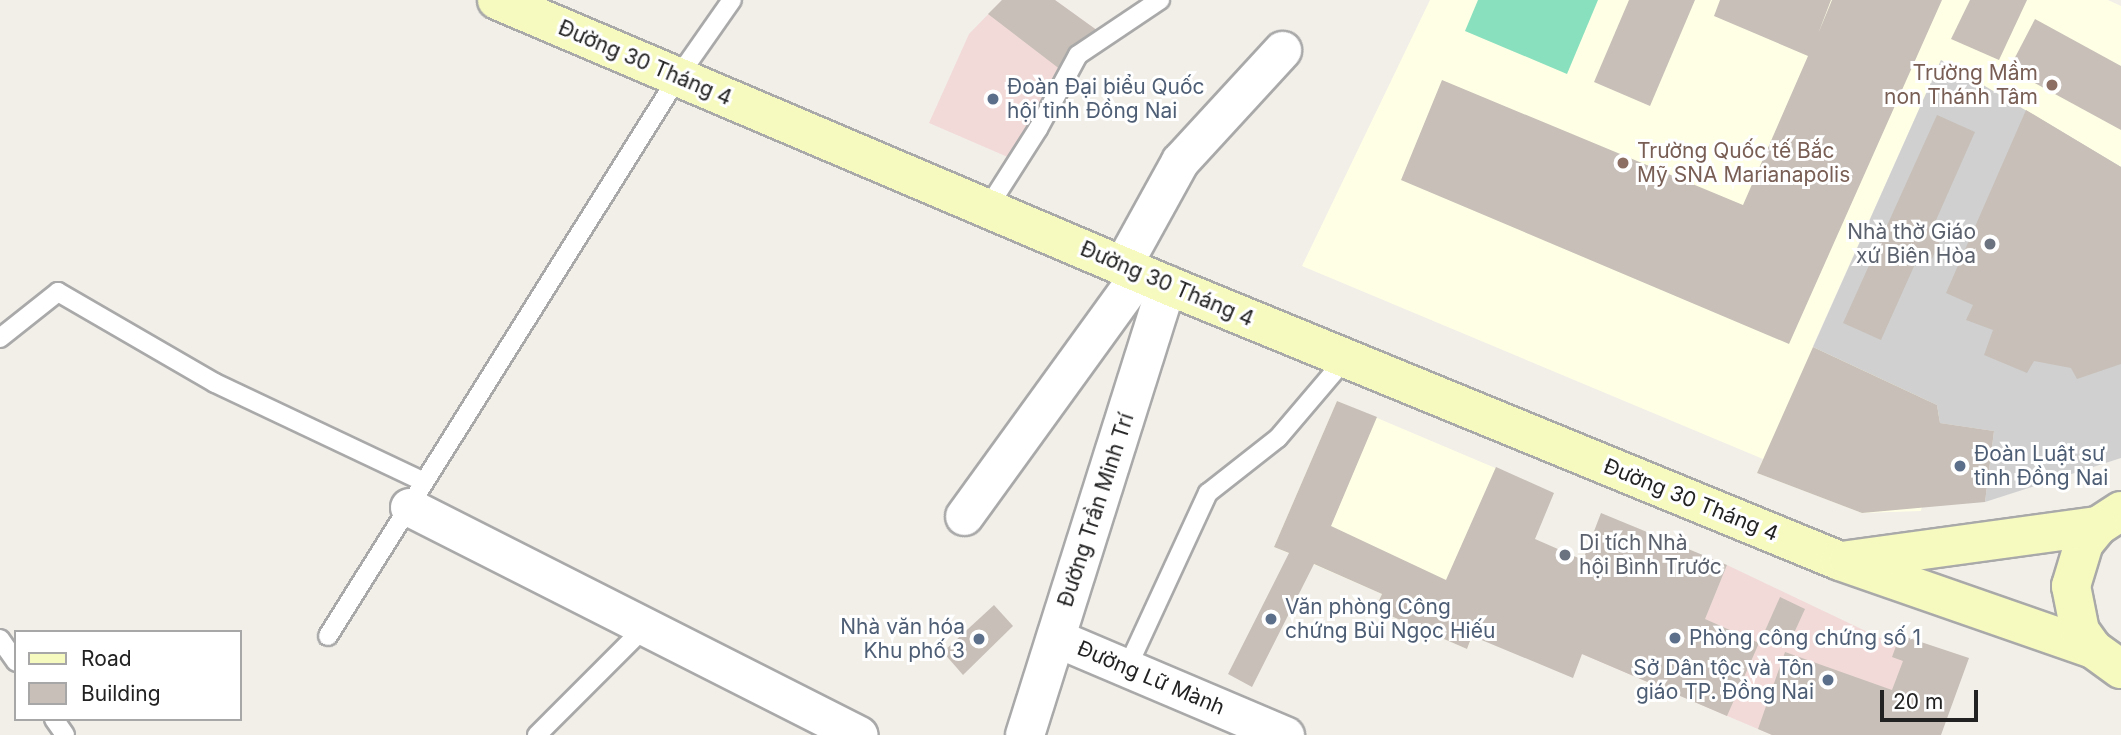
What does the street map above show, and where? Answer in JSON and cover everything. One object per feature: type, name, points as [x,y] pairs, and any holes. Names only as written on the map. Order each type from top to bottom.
[{"type":"main road","name":"Đường 30 Tháng 4","points":[[497,0],[541,8],[678,77],[1143,275],[1840,561],[2112,666]]},
{"type":"main road","points":[[1840,561],[2110,518]]},
{"type":"main road","points":[[2110,518],[2074,564],[2071,586],[2080,631],[2112,666]]},
{"type":"street","points":[[964,516],[1143,275],[1180,161],[1282,50]]},
{"type":"street","name":"Đường Trần Minh Trí","points":[[1025,735],[1056,638],[1143,275]]},
{"type":"street","points":[[416,495],[645,627],[859,735]]},
{"type":"street","name":"Đường Lữ Mành","points":[[1056,638],[1285,735]]},
{"type":"lane","points":[[328,636],[678,77],[732,0]]},
{"type":"lane","points":[[987,208],[1038,129],[1078,55],[1160,0]]},
{"type":"lane","points":[[0,338],[58,292],[416,495]]},
{"type":"lane","points":[[1127,668],[1208,493],[1278,439],[1346,358]]},
{"type":"lane","points":[[537,735],[645,627]]},
{"type":"lane","points":[[0,639],[14,659]]},
{"type":"shaded area","name":"Đoàn Đại biểu Quốc hội tỉnh Đồng Nai","points":[[1002,0],[1055,0],[1098,31],[1074,49],[1010,158],[929,123],[969,34]]},
{"type":"shaded area","name":"Trường Quốc tế Bắc Mỹ SNA Marianapolis","points":[[1430,0],[2108,0],[2121,6],[2121,167],[1941,60],[1813,346],[1931,402],[1940,413],[1921,511],[1862,513],[1757,473],[1763,459],[1302,266]]},
{"type":"shaded area","name":"Nhà thờ Giáo xứ Biên Hòa","points":[[1941,60],[2121,167],[2121,458],[1985,502],[1994,431],[1940,423],[1937,405],[1813,347]]},
{"type":"shaded area","points":[[1337,401],[1538,486],[1467,649],[1375,609],[1382,594],[1274,547]]},
{"type":"shaded area","points":[[1727,565],[1895,645],[1900,635],[1926,644],[1892,735],[1772,735],[1582,654],[1611,583],[1705,618]]},
{"type":"green space","points":[[1478,0],[1598,0],[1567,74],[1465,31]]},
{"type":"building","points":[[1002,0],[1055,0],[1098,31],[1074,49],[1061,70],[988,14]]},
{"type":"building","points":[[1629,0],[1695,0],[1650,106],[1594,82]]},
{"type":"building","points":[[1720,0],[1831,0],[1818,34],[1832,0],[1942,0],[1789,344],[1401,180],[1442,80],[1743,205],[1808,56],[1714,16]]},
{"type":"building","points":[[1970,0],[2027,0],[1999,60],[1951,39]]},
{"type":"building","points":[[2035,19],[2121,66],[2121,130],[2009,69]]},
{"type":"building","points":[[2026,110],[2121,167],[2121,364],[2077,379],[2071,368],[2034,361],[2027,373],[1984,355],[1993,330],[1966,320],[1973,305],[1946,293]]},
{"type":"building","points":[[1937,115],[1975,132],[1933,227],[1944,232],[1932,259],[1920,253],[1881,340],[1843,323]]},
{"type":"building","points":[[1813,347],[1937,405],[1940,423],[1994,431],[1985,502],[1862,513],[1757,473]]},
{"type":"building","points":[[1337,401],[1377,417],[1331,526],[1446,580],[1496,467],[1554,493],[1535,539],[1583,560],[1601,513],[1727,565],[1705,619],[1759,643],[1727,716],[1582,654],[1573,678],[1472,636],[1467,649],[1375,609],[1382,594],[1314,564],[1252,687],[1228,674],[1289,553],[1274,547]]},
{"type":"building","points":[[1780,597],[1805,609],[1789,644],[1764,633]]},
{"type":"building","name":"Nhà văn hóa Khu phố 3","points":[[994,605],[1013,626],[963,675],[943,652]]},
{"type":"building","points":[[1900,635],[1969,658],[1941,735],[1772,735],[1758,729],[1785,652],[1892,690],[1903,661],[1892,657]]},
{"type":"place","name":"Trường Mầm non Thánh Tâm","points":[[2052,85]]},
{"type":"place","name":"Đoàn Đại biểu Quốc hội tỉnh Đồng Nai","points":[[993,99]]},
{"type":"place","name":"Trường Quốc tế Bắc Mỹ SNA Marianapolis","points":[[1623,163]]},
{"type":"place","name":"Nhà thờ Giáo xứ Biên Hòa","points":[[1990,244]]},
{"type":"place","name":"Đoàn Luật sư tỉnh Đồng Nai","points":[[1960,466]]},
{"type":"place","name":"Di tích Nhà hội Bình Trước","points":[[1565,555]]},
{"type":"place","name":"Văn phòng Công chứng Bùi Ngọc Hiếu","points":[[1271,619]]},
{"type":"place","name":"Phòng công chứng số 1","points":[[1675,638]]},
{"type":"place","name":"Nhà văn hóa Khu phố 3","points":[[979,639]]},
{"type":"place","name":"Sở Dân tộc và Tôn giáo TP. Đồng Nai","points":[[1828,680]]}]
